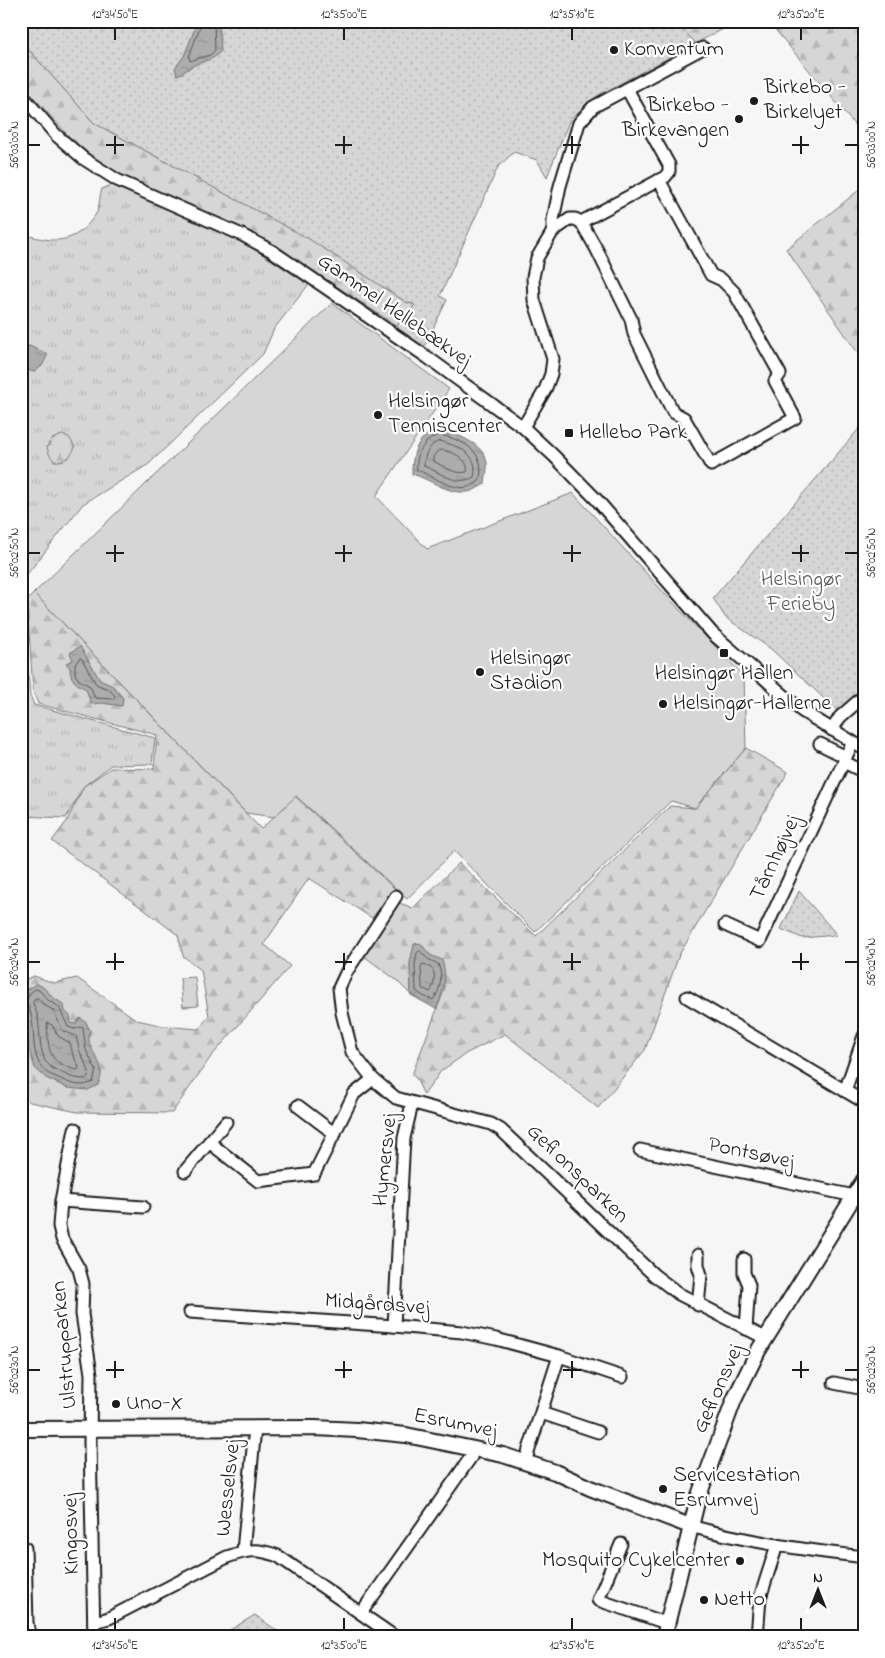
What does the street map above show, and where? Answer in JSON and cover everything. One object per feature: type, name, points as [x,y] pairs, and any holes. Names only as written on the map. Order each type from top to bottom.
[{"type":"main road","name":"Gefionsvej","points":[[665,1630],[698,1498],[734,1400],[765,1338],[864,1180]]},
{"type":"main road","name":"Esrumvej","points":[[21,1430],[315,1428],[406,1435],[474,1448],[525,1462],[555,1472],[590,1488],[690,1526]]},
{"type":"street","points":[[553,231],[553,220],[560,186],[579,123],[592,107],[703,48]]},
{"type":"street","points":[[581,222],[659,180],[669,172],[669,166],[627,89]]},
{"type":"street","name":"Gammel Hellebækvej","points":[[21,94],[56,135],[84,158],[117,180],[272,250],[427,357],[523,428],[554,456],[597,500],[713,634],[802,711],[864,750]]},
{"type":"street","points":[[523,428],[545,390],[551,374],[553,359],[534,300],[533,276],[537,258],[553,231],[570,219],[581,222],[631,318],[634,334],[673,412],[684,418],[711,465],[795,418],[776,381],[780,374],[734,292],[722,280],[711,275],[659,180]]},
{"type":"street","points":[[832,730],[840,717],[864,696]]},
{"type":"street","points":[[820,744],[864,772]]},
{"type":"street","name":"Tårnhøjvej","points":[[725,925],[760,941],[852,744]]},
{"type":"street","name":"Hymersvej","points":[[394,1326],[404,1138],[412,1104],[396,1098],[373,1079],[352,1052],[342,1013],[339,988],[347,971],[396,896]]},
{"type":"street","points":[[687,997],[864,1102]]},
{"type":"street","points":[[845,1091],[864,1036]]},
{"type":"street","points":[[209,1142],[258,1180],[314,1174],[354,1094],[373,1079]]},
{"type":"street","name":"Gefionsparken","points":[[412,1104],[480,1119],[501,1130],[654,1276],[698,1305],[765,1338]]},
{"type":"street","points":[[298,1106],[334,1134]]},
{"type":"street","points":[[185,1171],[226,1122]]},
{"type":"street","name":"Ulstrupparken","points":[[75,1129],[61,1201],[59,1226],[62,1239],[78,1269],[83,1284],[82,1314],[91,1374],[90,1430]]},
{"type":"street","name":"Pontsøvej","points":[[640,1150],[854,1196]]},
{"type":"street","points":[[61,1201],[143,1207]]},
{"type":"street","points":[[698,1256],[701,1275],[698,1305]]},
{"type":"street","points":[[744,1259],[744,1273],[749,1285],[746,1329]]},
{"type":"street","name":"Midgårdsvej","points":[[190,1312],[462,1332],[559,1356],[622,1378]]},
{"type":"street","points":[[525,1462],[559,1356]]},
{"type":"street","points":[[834,1383],[864,1389]]},
{"type":"street","points":[[541,1413],[598,1432]]},
{"type":"street","name":"Wesselsvej","points":[[243,1551],[255,1428]]},
{"type":"street","name":"Kingosvej","points":[[90,1430],[94,1637]]},
{"type":"street","points":[[361,1613],[471,1457],[474,1448]]},
{"type":"street","name":"Esrumvej","points":[[690,1526],[732,1537],[864,1557]]},
{"type":"street","points":[[621,1544],[598,1600],[665,1630]]},
{"type":"street","points":[[757,1637],[760,1598],[777,1545]]},
{"type":"street","points":[[25,1548],[24,1624],[30,1637]]},
{"type":"street","points":[[94,1622],[109,1618],[227,1557],[243,1551],[258,1550],[278,1556],[395,1637]]},
{"type":"green space","points":[[21,21],[674,21],[696,43],[597,96],[570,119],[547,177],[537,160],[514,152],[498,167],[440,296],[447,300],[424,347],[400,332],[397,326],[415,305],[406,302],[309,239],[94,123],[21,41]]},
{"type":"green space","points":[[674,21],[739,21],[696,43]]},
{"type":"green space","points":[[768,21],[859,21],[864,27],[864,136]]},
{"type":"green space","points":[[21,41],[94,123],[310,239],[406,302],[415,305],[397,326],[277,247],[241,228],[129,180],[81,150],[21,83]]},
{"type":"green space","points":[[114,184],[246,244],[309,284],[274,329],[263,354],[149,464],[83,504],[24,578],[24,620],[30,695],[34,705],[155,738],[152,764],[111,765],[84,786],[66,818],[21,816],[21,233],[50,240],[58,240],[75,235],[83,230],[96,213],[102,189]]},
{"type":"green space","points":[[864,186],[864,362],[786,249]]},
{"type":"green space","points":[[332,303],[449,389],[376,496],[427,549],[573,493],[678,608],[744,676],[746,748],[695,808],[671,801],[535,932],[454,851],[407,899],[296,796],[274,817],[246,813],[34,593]]},
{"type":"green space","name":"Helsingør Ferieby","points":[[864,423],[864,698],[845,718],[771,649],[725,617],[713,598]]},
{"type":"green space","points":[[62,435],[69,437],[75,447],[72,454],[67,458],[61,461],[54,461],[47,447],[52,439]]},
{"type":"green space","points":[[34,593],[261,829],[295,796],[395,889],[372,918],[309,878],[264,944],[290,966],[210,1058],[172,1113],[77,1112],[30,1102],[21,1095],[21,981],[34,976],[54,983],[77,978],[137,1020],[164,1026],[199,1029],[209,1016],[201,970],[183,956],[178,935],[52,841],[67,821],[84,786],[111,768],[154,769],[157,735],[38,704],[33,691],[27,601]]},
{"type":"green space","points":[[746,748],[788,772],[679,955],[645,1050],[598,1108],[505,1034],[467,1053],[441,1071],[424,1095],[416,1078],[412,1075],[445,988],[430,955],[420,943],[410,963],[411,995],[395,979],[364,956],[397,902],[413,908],[459,863],[536,936],[670,806],[695,808]]},
{"type":"green space","points":[[799,891],[837,935],[802,938],[781,929]]},
{"type":"green space","points":[[195,977],[198,1006],[183,1007],[180,978]]},
{"type":"green space","points":[[255,1615],[286,1637],[218,1637]]},
{"type":"water","points":[[198,21],[219,21],[221,51],[212,59],[192,66],[177,75],[175,68],[184,56]]},
{"type":"water","points":[[25,346],[48,354],[42,366],[34,372],[21,368],[22,349]]},
{"type":"water","points":[[439,429],[468,440],[481,450],[487,463],[485,484],[472,491],[452,491],[412,474],[413,459],[417,446],[426,436]]},
{"type":"water","points":[[80,646],[100,680],[113,686],[123,698],[122,706],[102,703],[91,704],[86,689],[72,679],[70,668],[66,663],[73,660],[70,653]]},
{"type":"water","points":[[420,943],[430,955],[442,960],[444,967],[444,985],[436,1009],[411,995],[410,963],[414,944]]},
{"type":"water","points":[[36,984],[43,987],[51,996],[64,1005],[65,1011],[70,1016],[71,1023],[76,1024],[80,1018],[86,1022],[90,1031],[90,1046],[101,1069],[98,1085],[88,1090],[67,1088],[46,1078],[35,1068],[29,1050],[27,1018],[21,1002],[26,990]]},
{"type":"place","name":"Konventum","points":[[614,50]]},
{"type":"place","name":"Birkebo - Birkelyet","points":[[754,101]]},
{"type":"place","name":"Birkebo - Birkevangen","points":[[739,119]]},
{"type":"place","name":"Helsingør Tenniscenter","points":[[378,415]]},
{"type":"place","name":"Hellebo Park","points":[[569,433]]},
{"type":"place","name":"Helsingør Hallen","points":[[724,653]]},
{"type":"place","name":"Helsingør Stadion","points":[[480,672]]},
{"type":"place","name":"Helsingør-Hallerne","points":[[663,704]]},
{"type":"place","name":"Uno-X","points":[[116,1404]]},
{"type":"place","name":"Servicestation Esrumvej","points":[[663,1489]]},
{"type":"place","name":"Mosquito Cykelcenter","points":[[740,1561]]},
{"type":"place","name":"Netto","points":[[704,1600]]}]
